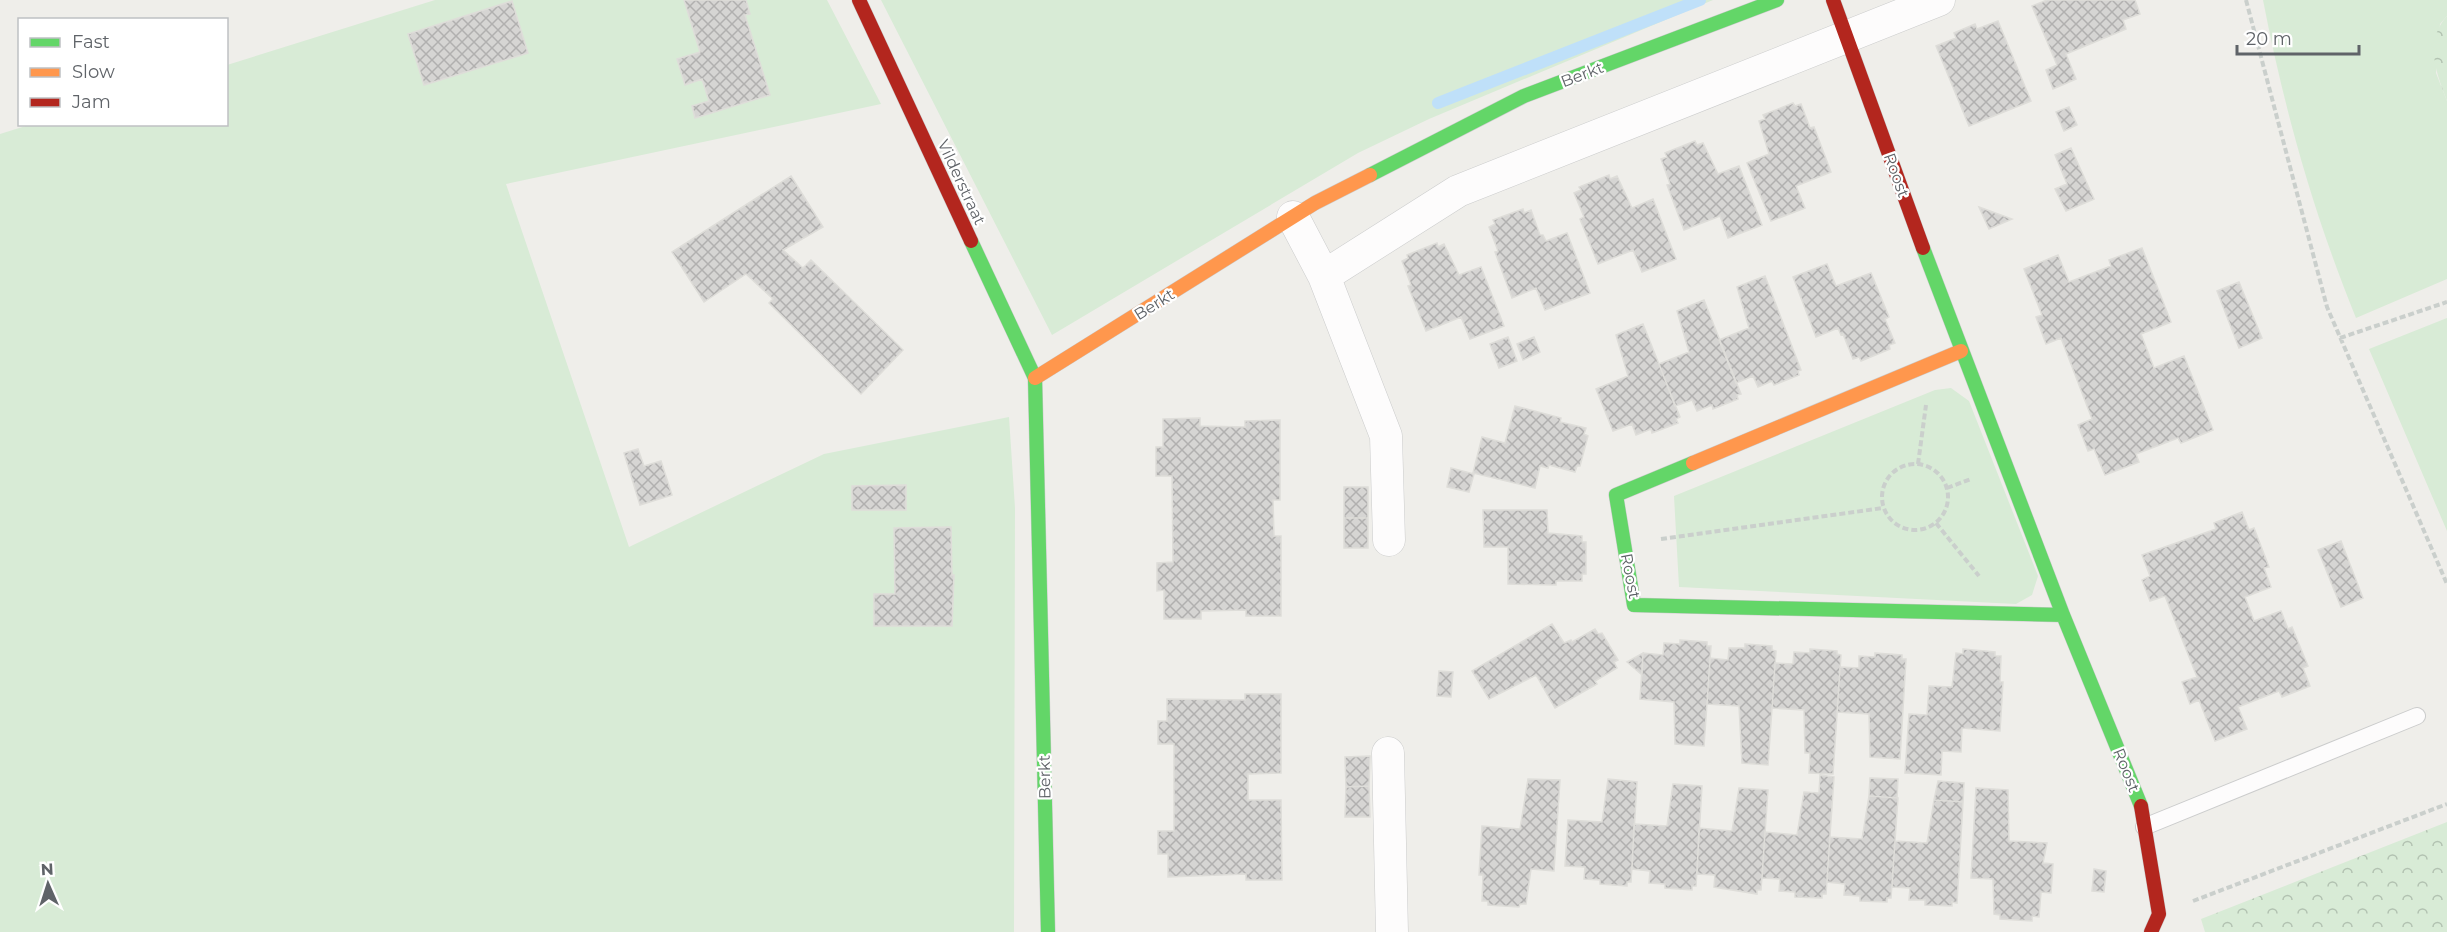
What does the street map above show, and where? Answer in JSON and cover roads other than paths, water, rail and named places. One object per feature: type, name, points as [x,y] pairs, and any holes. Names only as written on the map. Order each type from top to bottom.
[{"type":"street","name":"Vilderstraat","points":[[859,0],[1035,378]]},
{"type":"street","name":"Berkt","points":[[1048,932],[1035,378],[1315,203],[1524,96],[1777,0]]},
{"type":"street","name":"Roost","points":[[1833,0],[1961,351],[2063,615],[2139,797],[2159,914],[2151,932]]},
{"type":"street","points":[[1324,276],[1458,191],[1939,0]]},
{"type":"street","points":[[1293,217],[1324,276],[1386,436],[1389,540]]},
{"type":"street","name":"Roost","points":[[1961,351],[1616,495],[1634,605],[2063,615]]},
{"type":"street","points":[[1388,753],[1392,932]]},
{"type":"lane","points":[[2144,827],[2417,716]]},
{"type":"waterway","points":[[1438,103],[1700,0]]}]
